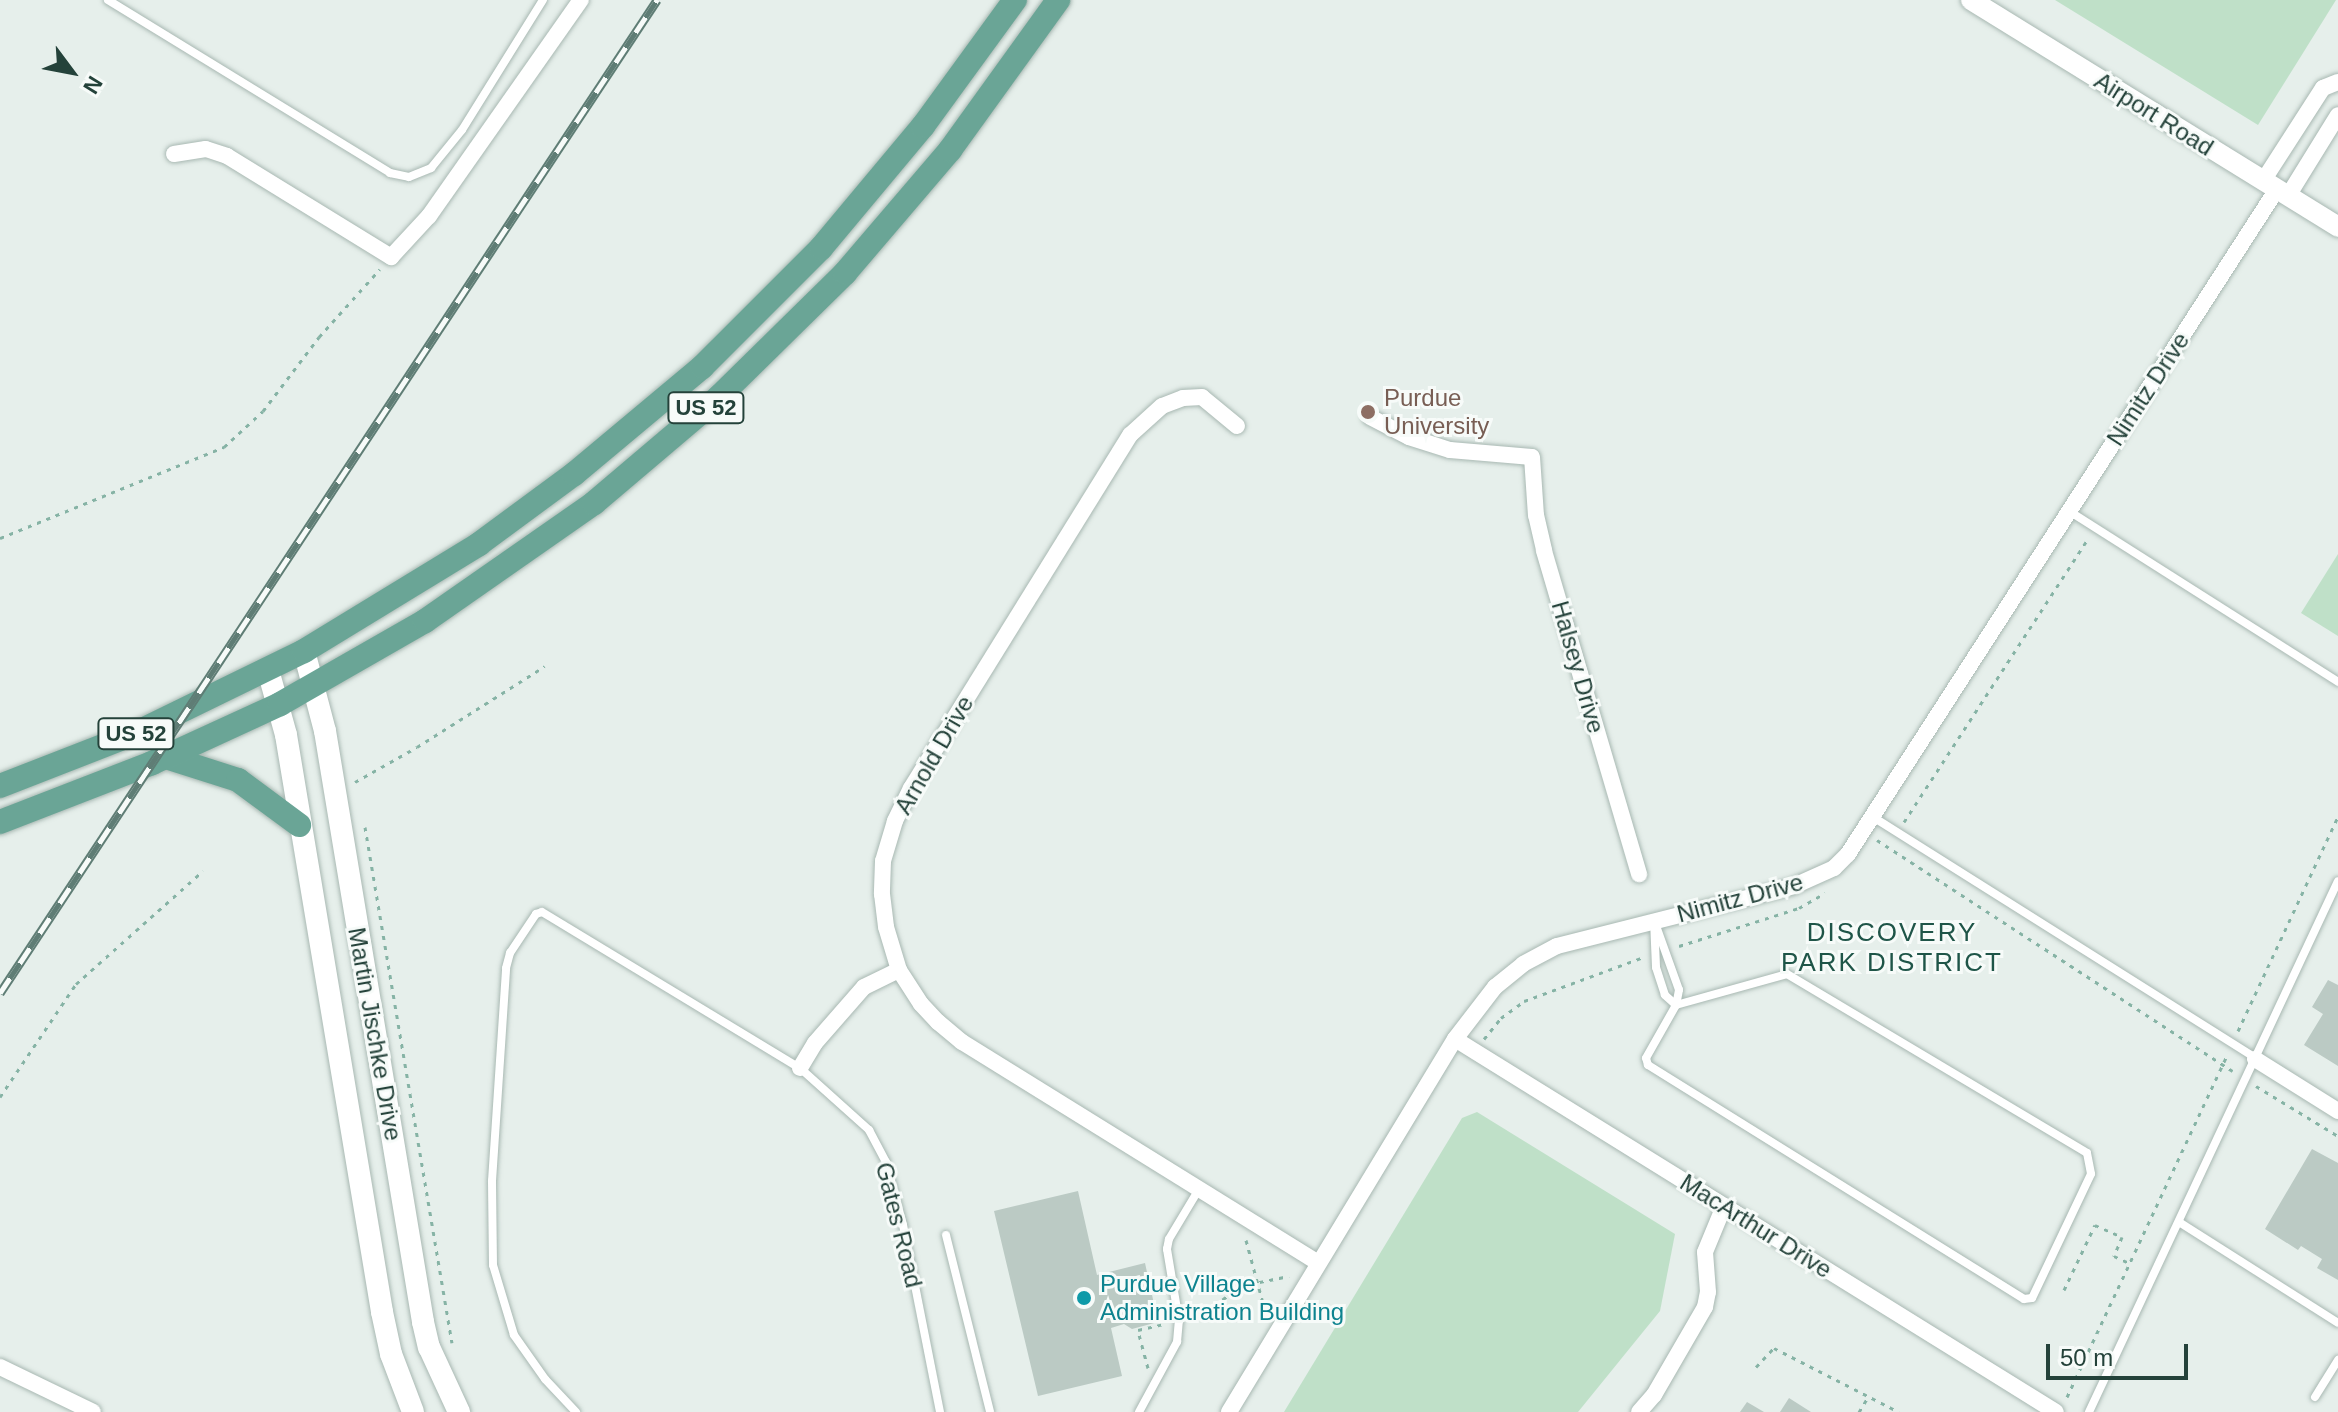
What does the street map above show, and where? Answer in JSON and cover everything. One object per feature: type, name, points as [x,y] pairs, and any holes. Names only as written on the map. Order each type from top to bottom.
[{"type":"main road","name":"US 52","points":[[0,786],[136,733],[304,651],[479,544],[585,465],[702,367],[773,298],[870,193],[941,104],[1015,0]]},
{"type":"main road","name":"US 52","points":[[0,822],[166,757],[280,704],[495,575],[594,503],[720,396],[789,331],[895,216],[987,102],[1058,0]]},
{"type":"main road","name":"Martin Jischke Drive","points":[[304,651],[315,685],[423,1322],[429,1347],[459,1412]]},
{"type":"main road","name":"Martin Jischke Drive","points":[[268,670],[280,704],[382,1312],[391,1354],[413,1412]]},
{"type":"main road","points":[[166,757],[238,780],[299,825]]},
{"type":"street","points":[[174,154],[206,149],[227,156],[391,257],[429,216],[581,0]]},
{"type":"street","name":"Airport Road","points":[[1971,0],[2338,227]]},
{"type":"street","points":[[2276,189],[2323,88],[2338,82]]},
{"type":"street","points":[[2276,189],[2338,115]]},
{"type":"street","name":"Nimitz Drive","points":[[1229,1412],[1455,1039],[1495,987],[1523,964],[1557,946],[1794,886],[1820,876],[1848,854],[1879,821],[2069,511],[2276,189]]},
{"type":"street","name":"Arnold Drive","points":[[1237,426],[1202,397],[1183,398],[1162,406],[1130,435],[920,774],[895,821],[883,861],[886,927],[899,970],[921,1004],[962,1042],[1318,1263]]},
{"type":"street","name":"Halsey Drive","points":[[1370,417],[1409,437],[1450,450],[1532,457],[1536,515],[1544,551],[1639,874]]},
{"type":"street","points":[[800,1068],[815,1043],[864,987],[899,970]]},
{"type":"street","name":"MacArthur Drive","points":[[1455,1039],[1724,1206],[2060,1407]]},
{"type":"street","points":[[2255,1059],[2338,1111]]},
{"type":"street","points":[[1639,1412],[1654,1395],[1705,1307],[1708,1292],[1705,1252],[1724,1206]]},
{"type":"street","points":[[0,1367],[93,1412]]},
{"type":"lane","points":[[108,0],[390,173],[409,177],[431,168],[462,130],[543,0]]},
{"type":"lane","points":[[2069,511],[2338,682]]},
{"type":"lane","points":[[1879,821],[2255,1059]]},
{"type":"lane","points":[[2089,1412],[2338,881]]},
{"type":"lane","name":"Gates Road","points":[[576,1412],[545,1379],[514,1335],[493,1265],[496,1085],[510,953],[536,914],[542,912],[800,1068],[869,1130],[886,1162],[903,1225],[940,1412]]},
{"type":"lane","points":[[1654,920],[1679,990],[1676,1005],[1646,1058],[1648,1065],[2024,1299],[2032,1298],[2039,1289],[2091,1174],[2087,1153],[1794,976],[1787,974],[1676,1005]]},
{"type":"lane","points":[[1654,920],[1654,954],[1665,995],[1676,1005]]},
{"type":"lane","points":[[1139,1412],[1177,1342],[1179,1321],[1169,1239],[1199,1188]]},
{"type":"lane","points":[[2179,1222],[2338,1323]]},
{"type":"lane","points":[[946,1235],[990,1412]]},
{"type":"lane","points":[[2315,1397],[2338,1360]]},
{"type":"path","points":[[0,538],[224,447],[256,419],[326,328],[391,257]]},
{"type":"path","points":[[1897,832],[2095,528]]},
{"type":"path","points":[[334,793],[417,747],[545,666]]},
{"type":"path","points":[[2060,1407],[2338,817]]},
{"type":"path","points":[[1870,850],[1876,840],[1879,821]]},
{"type":"path","points":[[365,827],[453,1346]]},
{"type":"path","points":[[1876,840],[2236,1072]]},
{"type":"path","points":[[0,1097],[76,984],[203,871]]},
{"type":"path","points":[[1667,950],[1799,908],[1836,885]]},
{"type":"path","points":[[1476,1052],[1501,1018],[1524,1001],[1546,990],[1654,954]]},
{"type":"path","points":[[2257,1086],[2338,1136]]},
{"type":"path","points":[[2064,1290],[2095,1225],[2122,1237],[2114,1256],[2129,1263]]},
{"type":"path","points":[[1246,1240],[1266,1314]]},
{"type":"path","points":[[1199,1318],[1218,1306],[1229,1293],[1257,1281],[1289,1276]]},
{"type":"path","points":[[1156,1384],[1149,1373],[1138,1328],[1163,1324]]},
{"type":"path","points":[[1756,1367],[1774,1348],[1899,1412]]},
{"type":"path","points":[[1859,1412],[1868,1397]]},
{"type":"green space","points":[[2055,0],[2336,0],[2258,125]]},
{"type":"green space","points":[[2338,554],[2338,636],[2301,613]]},
{"type":"green space","points":[[1477,1112],[1675,1234],[1660,1311],[1578,1412],[1284,1412],[1462,1118]]},
{"type":"building","points":[[2328,980],[2338,985],[2338,1066],[2304,1045],[2323,1014],[2312,1007]]},
{"type":"building","points":[[2312,1149],[2338,1163],[2338,1280],[2317,1268],[2322,1259],[2301,1246],[2298,1250],[2265,1229]]},
{"type":"building","name":"Purdue Village Administration Building","points":[[1078,1191],[1097,1275],[1145,1263],[1158,1322],[1132,1329],[1124,1324],[1111,1328],[1122,1376],[1038,1396],[994,1211]]},
{"type":"building","points":[[1789,1398],[1811,1412],[1780,1412]]},
{"type":"building","points":[[1747,1402],[1764,1412],[1740,1412]]},
{"type":"railway","points":[[0,993],[657,0]]},
{"type":"place","name":"Purdue University","points":[[1368,412]]},
{"type":"place","name":"Purdue Village Administration Building","points":[[1084,1298]]},
{"type":"district","name":"DISCOVERY PARK DISTRICT","points":[[1892,948]]}]
